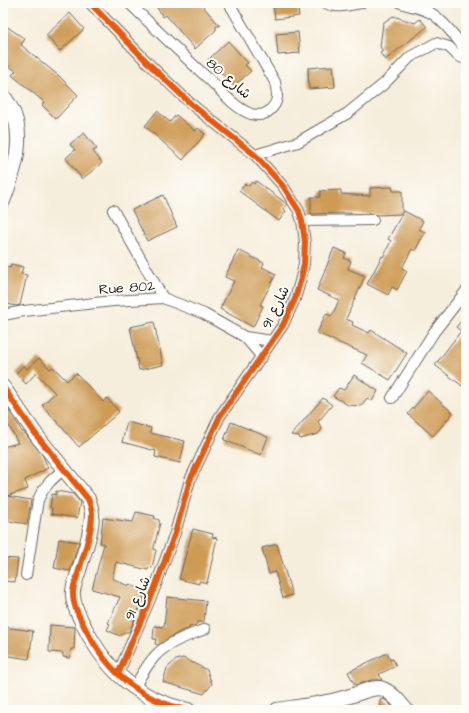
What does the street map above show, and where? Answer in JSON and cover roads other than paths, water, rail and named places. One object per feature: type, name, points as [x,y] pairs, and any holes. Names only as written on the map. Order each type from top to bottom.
[{"type":"street","name":"شارع 91","points":[[90,3],[151,66],[191,104],[255,156],[283,186],[294,201],[302,221],[305,242],[304,264],[292,306],[262,357],[220,416],[190,480],[175,533],[154,590],[118,674]]},
{"type":"street","name":"شارع 80","points":[[129,3],[235,105],[250,114],[260,115],[268,112],[277,102],[278,95],[275,82],[229,3]]},
{"type":"street","points":[[326,3],[332,6],[340,6],[361,3]]},
{"type":"street","points":[[401,3],[430,12],[440,20],[463,46],[466,52]]},
{"type":"street","points":[[255,156],[298,142],[348,114],[385,83],[410,57],[429,46],[436,43],[449,47],[458,56],[463,58],[466,56]]},
{"type":"street","points":[[3,96],[14,114],[19,137],[13,174],[3,201]]},
{"type":"street","points":[[113,210],[163,298]]},
{"type":"street","points":[[302,221],[373,220]]},
{"type":"street","points":[[392,398],[434,332],[466,291]]},
{"type":"street","name":"Rue 802","points":[[3,316],[24,311],[113,301],[163,298],[204,314],[245,338],[262,357]]},
{"type":"street","name":"Rue 802","points":[[245,338],[272,341]]},
{"type":"street","points":[[3,387],[37,436],[88,499],[92,514],[86,544],[73,588],[74,605],[85,628],[97,648],[118,674],[134,688],[152,699],[188,710]]},
{"type":"street","points":[[26,575],[38,500],[43,489],[51,479],[63,470]]},
{"type":"street","points":[[134,688],[144,671],[156,656],[176,641],[205,630]]},
{"type":"street","points":[[277,710],[322,703],[378,688],[384,689],[392,694],[406,710]]}]
